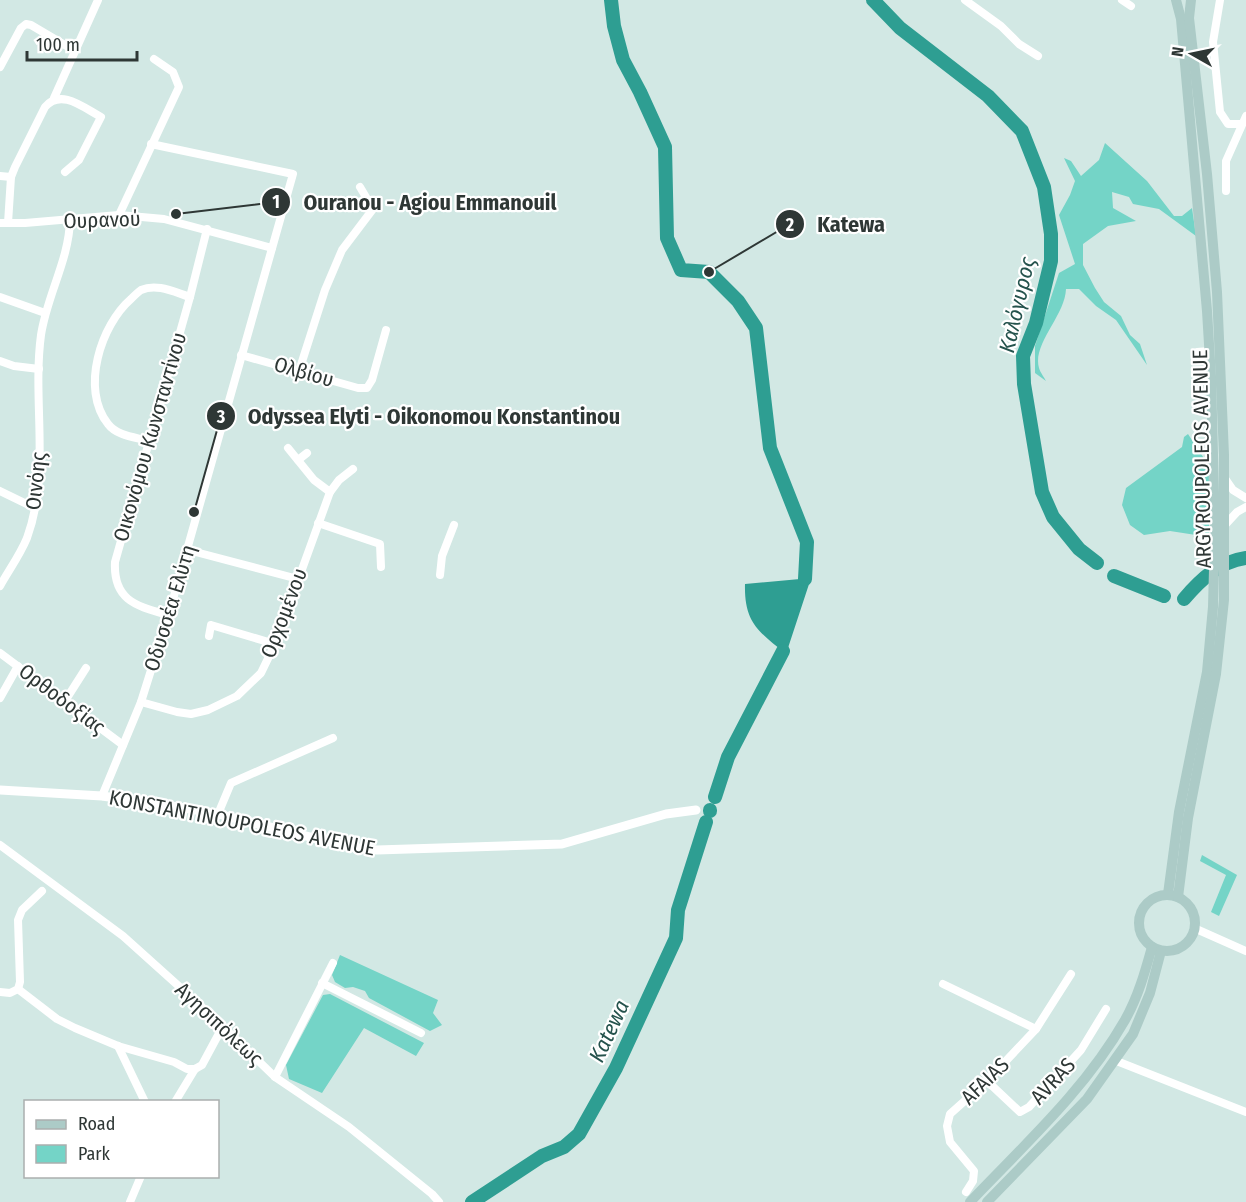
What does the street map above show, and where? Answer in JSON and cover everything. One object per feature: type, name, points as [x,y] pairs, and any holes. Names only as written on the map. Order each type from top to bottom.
[{"type":"main road","points":[[1176,0],[1185,18]]},
{"type":"main road","points":[[1185,18],[1191,0]]},
{"type":"main road","name":"ARGYROUPOLEOS AVENUE","points":[[1173,896],[1179,812],[1207,672],[1213,607],[1215,532],[1210,351],[1185,18]]},
{"type":"main road","name":"ARGYROUPOLEOS AVENUE","points":[[1173,896],[1216,674],[1224,600],[1224,477],[1216,292],[1207,174],[1185,18]]},
{"type":"main road","points":[[1159,896],[1173,896],[1191,908],[1194,916],[1193,935],[1184,945],[1169,951],[1156,949],[1140,932],[1140,914],[1151,900],[1159,896]]},
{"type":"main road","points":[[987,1202],[1087,1099],[1133,1034],[1150,993],[1156,949]]},
{"type":"main road","points":[[968,1197],[1068,1101],[1126,1019],[1156,949]]},
{"type":"street","points":[[4,223],[11,177],[45,107],[54,98],[98,0]]},
{"type":"street","points":[[1122,0],[1131,6]]},
{"type":"street","points":[[1220,0],[1213,42],[1220,112],[1228,124],[1241,124]]},
{"type":"street","points":[[964,2],[1001,26],[1019,44],[1038,56]]},
{"type":"street","points":[[0,67],[21,28],[26,24],[75,51]]},
{"type":"street","points":[[119,215],[179,87],[173,72],[154,60]]},
{"type":"street","points":[[54,98],[69,100],[101,117],[79,160],[65,172]]},
{"type":"street","points":[[1226,191],[1226,161],[1246,116]]},
{"type":"street","name":"Οδυσσέα Ελύτη","points":[[102,796],[141,702],[188,550],[293,174],[151,144]]},
{"type":"street","points":[[0,176],[11,177]]},
{"type":"street","points":[[299,371],[325,290],[342,250],[373,209],[360,187]]},
{"type":"street","name":"Ουρανού","points":[[4,223],[119,215],[164,219],[272,248]]},
{"type":"street","name":"Οινόης","points":[[0,586],[21,551],[34,508],[40,460],[39,369],[45,313],[68,244],[70,220]]},
{"type":"street","name":"Οικονόμου Κωνσταντίνου","points":[[168,615],[138,606],[123,595],[115,579],[115,562],[207,229]]},
{"type":"street","points":[[149,441],[120,434],[108,425],[99,409],[95,386],[96,363],[106,334],[120,308],[141,290],[158,287],[190,297]]},
{"type":"street","points":[[0,297],[45,313]]},
{"type":"street","name":"Ολβίου","points":[[241,355],[358,388],[367,388],[372,380],[386,330]]},
{"type":"street","points":[[1197,352],[1210,351]]},
{"type":"street","points":[[0,362],[39,369]]},
{"type":"street","points":[[288,448],[314,480],[330,492]]},
{"type":"street","points":[[298,460],[307,453]]},
{"type":"street","name":"Ορχομένου","points":[[141,702],[191,714],[223,704],[243,691],[261,673],[275,644],[330,492],[339,480],[353,469]]},
{"type":"street","points":[[1224,477],[1233,490],[1246,498]]},
{"type":"street","points":[[0,491],[34,508]]},
{"type":"street","points":[[1225,525],[1237,512],[1246,507]]},
{"type":"street","points":[[318,523],[380,544],[381,567]]},
{"type":"street","points":[[440,575],[442,556],[454,525]]},
{"type":"street","points":[[188,550],[298,579]]},
{"type":"street","points":[[209,636],[211,625],[275,644]]},
{"type":"street","name":"Ορθοδοξίας","points":[[0,653],[123,745]]},
{"type":"street","points":[[0,698],[18,666]]},
{"type":"street","points":[[65,701],[86,668]]},
{"type":"street","points":[[218,814],[231,783],[333,738]]},
{"type":"street","name":"KONSTANTINOUPOLEOS AVENUE","points":[[0,790],[102,796],[218,814],[350,847],[377,850],[562,844],[666,814],[696,810]]},
{"type":"street","name":"Αγησιπόλεως","points":[[0,845],[123,936],[223,1026],[274,1077],[348,1127],[437,1201]]},
{"type":"street","points":[[0,992],[10,993],[18,989],[20,982],[18,920],[21,910],[42,891]]},
{"type":"street","points":[[1194,928],[1246,951]]},
{"type":"street","points":[[274,1077],[333,963]]},
{"type":"street","name":"AFAIAS","points":[[968,1197],[974,1172],[950,1142],[947,1126],[950,1114],[987,1081],[1036,1029],[1071,974]]},
{"type":"street","points":[[322,983],[421,1033]]},
{"type":"street","points":[[943,984],[1036,1029]]},
{"type":"street","points":[[18,989],[57,1019],[118,1046],[174,1062],[187,1069],[195,1069]]},
{"type":"street","name":"AVRAS","points":[[987,1081],[1020,1112],[1029,1107],[1081,1050],[1107,1008]]},
{"type":"street","points":[[177,1100],[195,1069],[202,1065],[223,1026]]},
{"type":"street","points":[[118,1046],[145,1100]]},
{"type":"street","points":[[1114,1060],[1246,1112]]},
{"type":"street","points":[[130,1202],[140,1178]]},
{"type":"green space","points":[[1105,143],[1147,181],[1174,216],[1182,216],[1192,208],[1196,236],[1159,209],[1133,204],[1129,197],[1112,192],[1113,208],[1136,221],[1108,226],[1083,244],[1083,265],[1104,302],[1121,316],[1130,335],[1140,344],[1147,365],[1116,320],[1096,306],[1079,289],[1066,289],[1060,309],[1040,349],[1039,368],[1046,381],[1035,373],[1035,346],[1059,273],[1075,264],[1059,215],[1075,181],[1064,158],[1071,161],[1081,176],[1099,160]]},
{"type":"green space","points":[[1188,434],[1209,463],[1209,537],[1170,531],[1144,535],[1130,525],[1122,505],[1126,488],[1182,447],[1184,437]]},
{"type":"green space","points":[[1202,855],[1237,875],[1219,916],[1211,912],[1226,875],[1200,861]]},
{"type":"green space","points":[[340,955],[438,1000],[433,1013],[442,1025],[430,1031],[369,998],[365,991],[353,987],[345,988],[335,982],[332,975]]},
{"type":"green space","points":[[330,994],[424,1043],[416,1056],[364,1028],[322,1093],[289,1079],[286,1065],[323,995]]},
{"type":"shaded area","points":[[811,578],[786,654],[761,632],[750,617],[745,597],[745,584]]},
{"type":"waterway","name":"Katewa","points":[[611,0],[614,26],[623,60],[665,147],[667,238],[681,270],[709,272],[738,301],[756,328],[770,448],[807,542],[805,579]]},
{"type":"waterway","name":"Καλόγυρος","points":[[873,0],[900,28],[988,96],[1022,131],[1044,187],[1051,234],[1051,261],[1036,323],[1023,356],[1024,384],[1042,492],[1053,517],[1079,549],[1097,563]]},
{"type":"waterway","name":"Καλόγυρος","points":[[1184,599],[1211,572],[1227,563],[1246,558]]},
{"type":"waterway","name":"Καλόγυρος","points":[[1114,576],[1164,596]]},
{"type":"waterway","name":"Katewa","points":[[715,797],[728,757],[783,651]]},
{"type":"waterway","name":"Katewa","points":[[472,1202],[542,1156],[564,1147],[579,1134],[616,1068],[676,938],[678,910],[706,822]]},
{"type":"place","name":"Ouranou - Agiou Emmanouil","points":[[176,214]]},
{"type":"place","name":"Katewa","points":[[709,272]]},
{"type":"place","name":"Odyssea Elyti - Oikonomou Konstantinou","points":[[194,512]]}]
